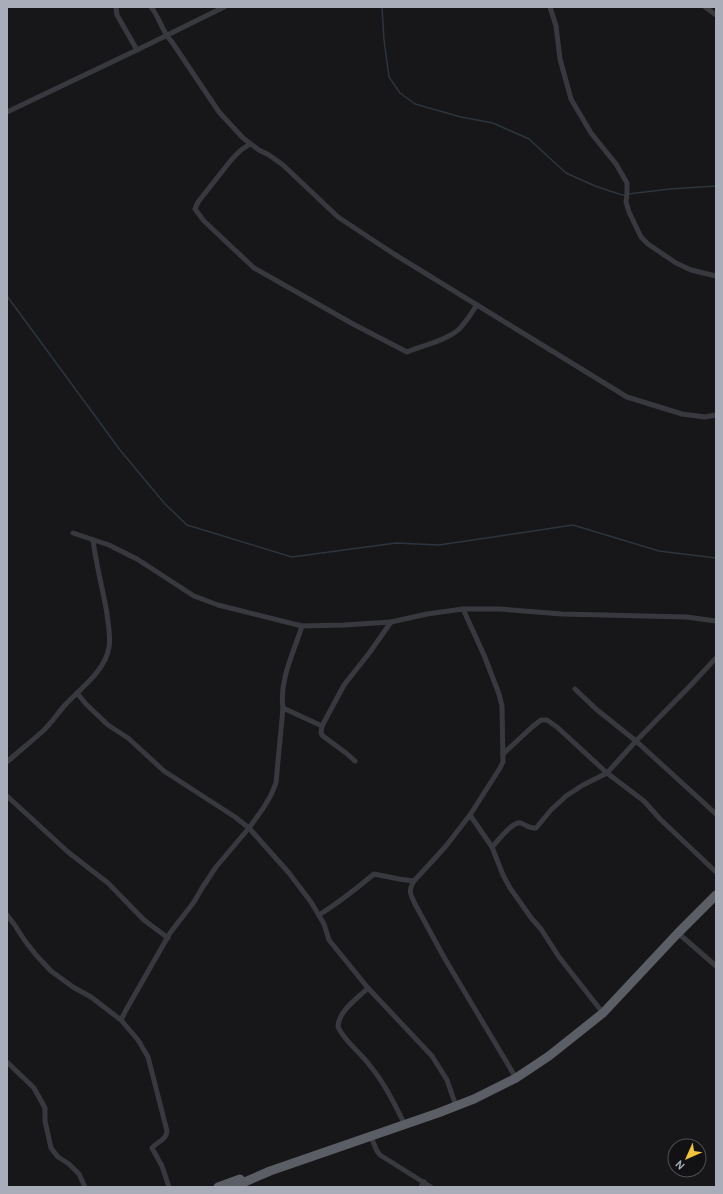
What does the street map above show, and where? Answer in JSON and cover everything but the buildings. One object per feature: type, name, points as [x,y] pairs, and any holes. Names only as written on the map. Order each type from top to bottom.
[{"type":"highway","points":[[234,1187],[270,1171],[371,1137],[456,1106],[474,1099],[516,1078],[555,1052],[603,1013],[716,895]]},
{"type":"highway","points":[[218,1187],[259,1173],[270,1171]]},
{"type":"street","points":[[116,7],[117,15],[137,50]]},
{"type":"street","points":[[151,7],[159,19],[166,36],[172,42],[219,112],[243,138],[259,150],[269,154],[283,165],[338,217],[394,254],[627,397],[682,414],[704,417],[716,415]]},
{"type":"street","points":[[7,112],[224,7]]},
{"type":"street","points":[[550,7],[556,26],[560,59],[571,99],[591,133],[616,164],[627,183],[626,202],[641,237],[648,244],[676,263],[691,270],[716,276]]},
{"type":"street","points":[[705,7],[716,15]]},
{"type":"street","points":[[250,144],[232,159],[198,202],[195,209],[204,221],[254,268],[353,324],[407,352],[449,336],[458,330],[476,305]]},
{"type":"street","points":[[73,533],[109,545],[137,559],[194,596],[218,605],[302,626],[391,622],[427,614],[463,609],[500,609],[562,614],[686,617],[716,621]]},
{"type":"street","points":[[7,762],[44,730],[66,704],[77,694],[106,658],[109,647],[108,624],[93,540]]},
{"type":"street","points":[[463,609],[484,655],[499,694],[502,706],[503,762],[470,815],[446,846],[414,880],[410,888],[410,894],[445,959],[516,1078]]},
{"type":"street","points":[[355,761],[346,752],[323,736],[321,733],[322,726],[344,685],[391,622]]},
{"type":"street","points":[[121,1020],[179,921],[194,902],[216,867],[250,828],[264,807],[276,783],[284,682],[302,626]]},
{"type":"street","points":[[492,847],[516,823],[521,823],[536,828],[551,810],[566,796],[583,785],[607,773],[716,658]]},
{"type":"street","points":[[575,689],[596,709],[636,741],[716,814]]},
{"type":"street","points":[[77,694],[108,725],[128,738],[164,771],[250,828],[311,902],[324,924],[329,940],[368,988],[432,1056],[447,1080],[456,1106]]},
{"type":"street","points":[[283,708],[322,726]]},
{"type":"street","points":[[503,754],[541,720],[547,720],[557,727],[607,773],[644,801],[660,819],[716,872]]},
{"type":"street","points":[[7,796],[68,852],[108,883],[144,920],[168,938]]},
{"type":"street","points":[[470,815],[492,847],[510,888],[541,929],[558,957],[603,1013]]},
{"type":"street","points":[[319,915],[333,907],[374,874],[399,879],[414,880]]},
{"type":"street","points":[[7,915],[36,955],[51,970],[73,987],[91,997],[121,1020],[138,1040],[148,1057],[167,1131],[164,1140],[152,1148],[162,1166],[169,1187]]},
{"type":"street","points":[[678,933],[716,966]]},
{"type":"street","points":[[368,988],[343,1012],[339,1018],[338,1027],[344,1037],[373,1068],[390,1095],[405,1125]]},
{"type":"street","points":[[7,1062],[34,1088],[38,1094],[45,1108],[45,1121],[51,1148],[61,1160],[70,1164],[79,1174],[85,1187]]},
{"type":"street","points":[[371,1137],[380,1155],[432,1187]]},
{"type":"street","points":[[421,1187],[424,1182]]},
{"type":"waterway","points":[[382,7],[384,40],[389,77],[400,93],[415,104],[461,117],[493,123],[529,139],[566,173],[595,186],[625,195]]},
{"type":"waterway","points":[[628,194],[716,186]]},
{"type":"waterway","points":[[7,296],[120,450],[165,504],[187,525],[292,557],[396,543],[439,545],[573,525],[659,551],[716,558]]}]
